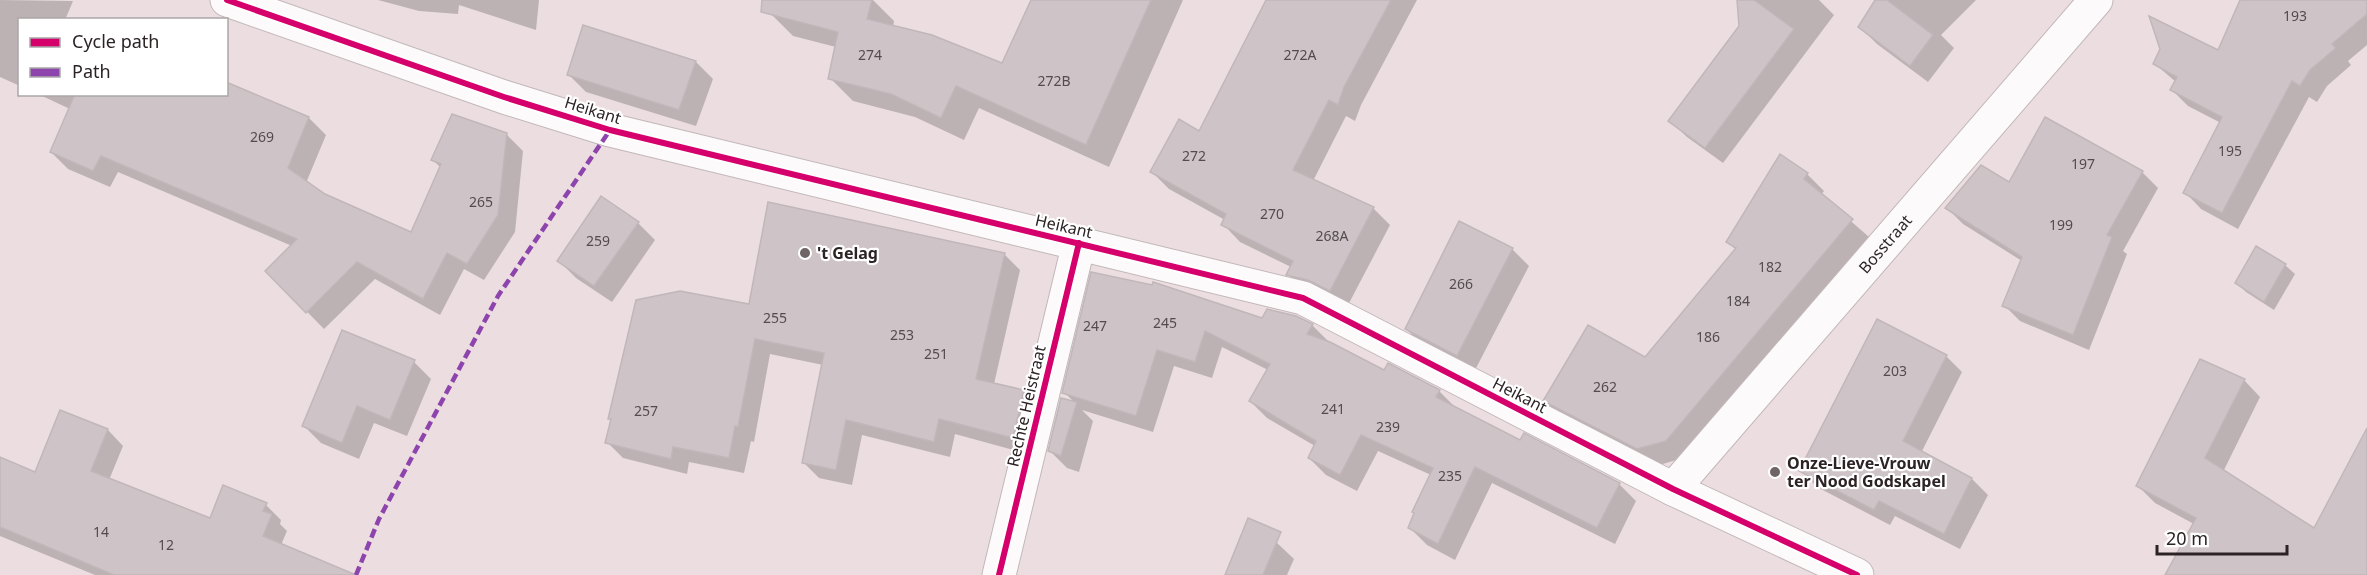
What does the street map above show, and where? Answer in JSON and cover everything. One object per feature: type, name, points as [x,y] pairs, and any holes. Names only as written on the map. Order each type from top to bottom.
[{"type":"street","name":"Heikant","points":[[227,0],[504,97],[610,130],[1303,298],[1673,489],[1857,575]]},
{"type":"street","name":"Bosstraat","points":[[1673,489],[2097,0]]},
{"type":"street","name":"Rechte Heistraat","points":[[999,575],[1079,243]]},
{"type":"building","points":[[762,0],[872,0],[867,19],[932,35],[1002,63],[1031,0],[1151,0],[1086,145],[956,86],[941,118],[891,94],[828,79],[838,32],[761,12]]},
{"type":"building","points":[[1266,0],[1391,0],[1344,87],[1338,105],[1329,100],[1293,170],[1374,207],[1330,291],[1308,280],[1286,275],[1293,261],[1221,225],[1226,214],[1150,172],[1179,119],[1199,131]]},
{"type":"building","points":[[1737,0],[1754,0],[1794,29],[1705,148],[1668,121],[1739,26]]},
{"type":"building","points":[[1875,0],[1887,0],[1933,35],[1910,66],[1858,27]]},
{"type":"building","points":[[2240,0],[2367,0],[2367,14],[2332,44],[2336,48],[2310,70],[2300,86],[2292,81],[2222,213],[2183,193],[2222,117],[2170,90],[2177,77],[2153,64],[2160,49],[2149,16],[2218,50]]},
{"type":"building","points":[[583,25],[696,61],[679,110],[567,75]]},
{"type":"building","points":[[228,83],[309,117],[288,168],[325,194],[411,232],[441,164],[431,160],[452,114],[507,133],[498,215],[467,264],[447,253],[423,299],[357,262],[306,313],[265,271],[297,239],[101,156],[93,171],[50,152],[74,96],[228,96]]},
{"type":"building","points":[[2045,117],[2143,171],[2107,235],[2112,237],[2073,335],[2002,306],[2022,257],[1945,208],[1981,165],[2009,182]]},
{"type":"building","points":[[1780,154],[1808,173],[1804,179],[1853,219],[1666,441],[1637,449],[1543,401],[1588,325],[1645,357],[1736,248],[1726,242]]},
{"type":"building","points":[[601,196],[639,222],[594,286],[557,261]]},
{"type":"building","points":[[768,202],[1005,253],[976,379],[1024,390],[1013,438],[939,419],[934,442],[846,420],[836,470],[802,463],[824,353],[755,339],[738,427],[735,426],[729,458],[673,447],[671,459],[605,443],[611,419],[608,419],[636,300],[680,291],[749,304]]},
{"type":"building","points":[[1459,221],[1513,248],[1457,356],[1405,329]]},
{"type":"building","points":[[2256,246],[2286,264],[2264,302],[2235,283]]},
{"type":"building","points":[[1091,272],[1152,285],[1153,282],[1262,318],[1267,309],[1296,316],[1313,324],[1307,334],[1330,342],[1384,370],[1388,363],[1440,390],[1436,397],[1520,440],[1524,433],[1620,483],[1597,528],[1475,467],[1438,544],[1408,528],[1414,513],[1412,512],[1433,468],[1361,435],[1340,475],[1308,458],[1316,441],[1249,401],[1270,364],[1205,331],[1195,362],[1157,350],[1136,416],[1062,393]]},
{"type":"building","points":[[1877,319],[1947,355],[1903,441],[1972,478],[1944,534],[1879,501],[1874,510],[1799,471]]},
{"type":"building","points":[[342,330],[415,360],[390,420],[357,406],[342,443],[302,426]]},
{"type":"building","points":[[2200,359],[2245,379],[2205,458],[2314,528],[2367,428],[2367,575],[2165,575],[2196,518],[2136,486]]},
{"type":"building","points":[[1061,398],[1077,402],[1061,456],[1048,451]]},
{"type":"building","points":[[60,410],[108,429],[91,471],[210,518],[223,485],[267,503],[263,511],[272,514],[263,536],[356,575],[114,575],[0,527],[0,457],[35,472]]},
{"type":"building","points":[[1248,518],[1281,532],[1263,575],[1225,575]]},
{"type":"marked path","points":[[356,575],[379,519],[498,296],[610,130]]},
{"type":"cycle path","points":[[227,0],[504,97],[610,130],[1303,298],[1673,489],[1857,575]]},
{"type":"cycle path","points":[[999,575],[1079,243]]},
{"type":"place","name":"'t Gelag","points":[[805,253]]},
{"type":"place","name":"Onze-Lieve-Vrouw ter Nood Godskapel","points":[[1775,472]]}]
